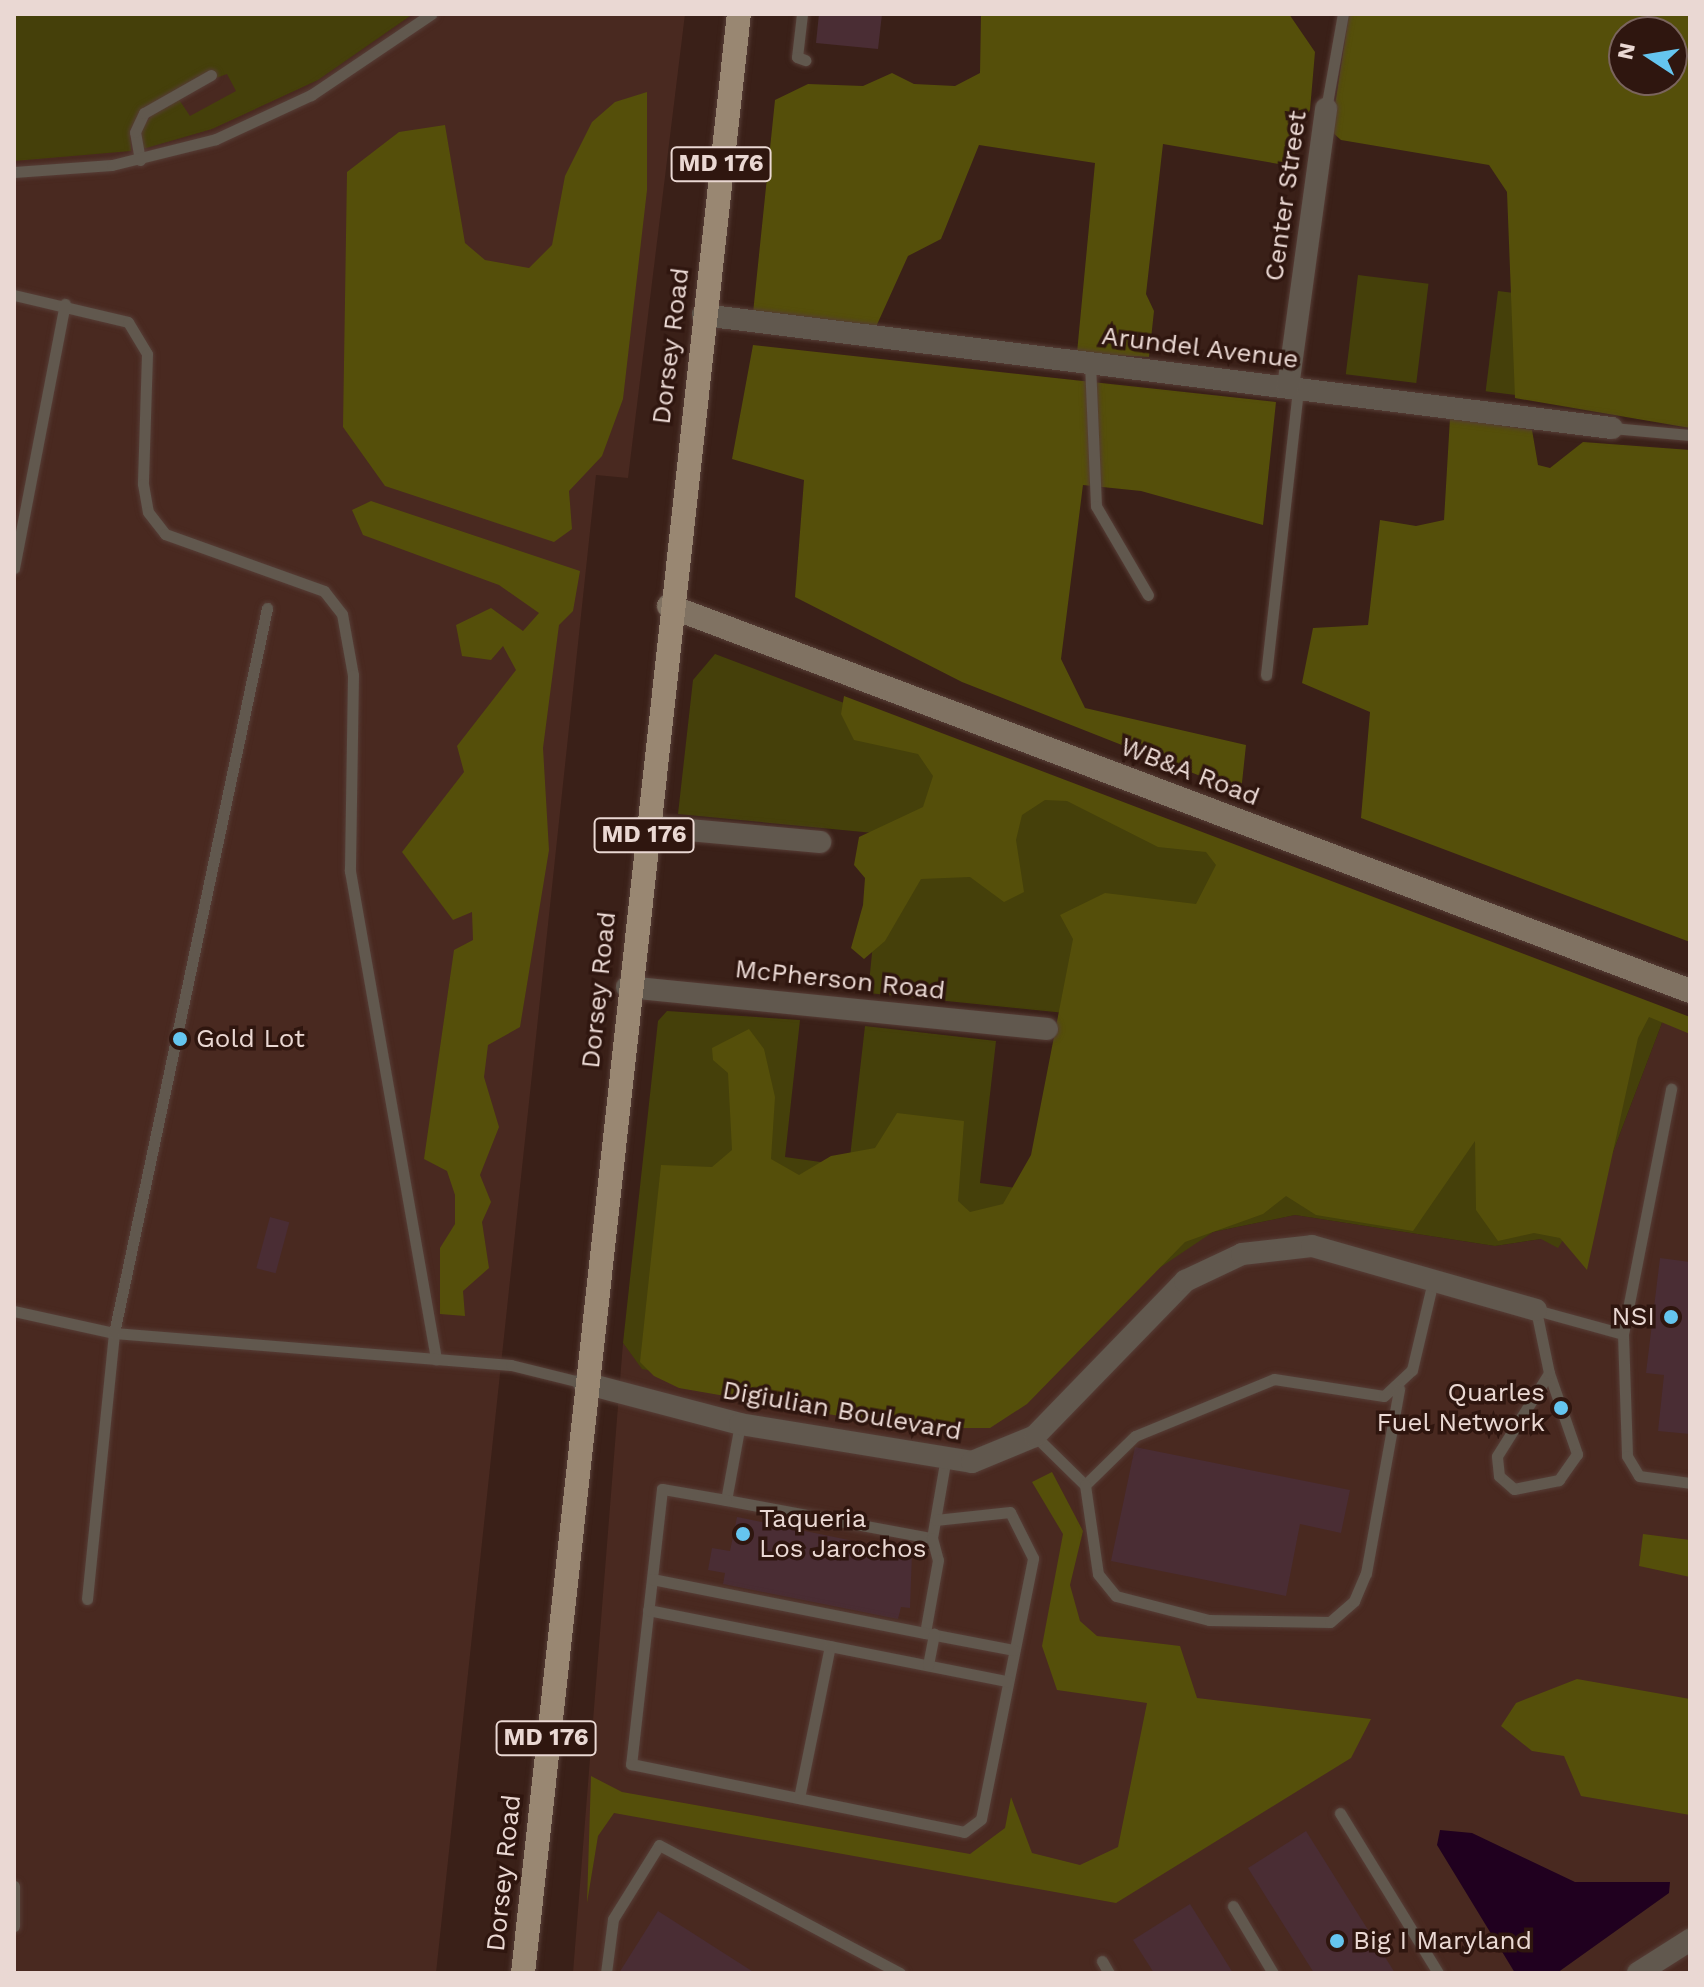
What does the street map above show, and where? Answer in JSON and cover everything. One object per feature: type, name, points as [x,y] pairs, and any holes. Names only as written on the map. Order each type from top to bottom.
[{"type":"main road","name":"Dorsey Road","points":[[523,1973],[669,606],[739,14]]},
{"type":"street","name":"Center Street","points":[[1293,388],[1326,109]]},
{"type":"street","name":"Arundel Avenue","points":[[703,315],[1612,428]]},
{"type":"street","name":"WB&A Road","points":[[669,606],[1690,991]]},
{"type":"street","points":[[645,826],[820,842]]},
{"type":"street","name":"McPherson Road","points":[[627,987],[1047,1029]]},
{"type":"street","name":"Digiulian Boulevard","points":[[584,1383],[740,1424],[945,1463],[992,1458],[1035,1436],[1185,1281],[1242,1254],[1312,1246],[1536,1310]]},
{"type":"street","points":[[1638,1973],[1690,1940]]},
{"type":"lane","points":[[14,172],[140,160],[281,112],[431,14]]},
{"type":"lane","points":[[802,14],[797,57],[805,60]]},
{"type":"lane","name":"Center Street","points":[[1326,109],[1343,14]]},
{"type":"lane","points":[[140,160],[140,118],[211,75]]},
{"type":"lane","points":[[14,295],[65,304],[128,322],[147,354],[143,484],[148,512],[165,534],[324,591],[350,636],[350,871],[436,1359]]},
{"type":"lane","points":[[14,568],[65,304]]},
{"type":"lane","points":[[1090,363],[1096,506],[1148,595]]},
{"type":"lane","points":[[1266,675],[1293,388]]},
{"type":"lane","name":"Arundel Avenue","points":[[1612,428],[1690,435]]},
{"type":"lane","points":[[87,1599],[114,1333],[267,608]]},
{"type":"lane","points":[[1671,1089],[1623,1334],[1627,1456],[1639,1476],[1690,1483]]},
{"type":"lane","points":[[1035,1436],[1085,1485],[1098,1574],[1116,1596],[1209,1620],[1330,1622],[1354,1601],[1366,1573],[1399,1389],[1421,1346],[1433,1281]]},
{"type":"lane","points":[[1549,1373],[1497,1456],[1499,1476],[1514,1489],[1559,1480],[1577,1454],[1549,1373],[1536,1310],[1623,1334]]},
{"type":"lane","points":[[14,1311],[114,1333],[511,1365],[584,1383]]},
{"type":"lane","points":[[1085,1485],[1135,1436],[1274,1379],[1384,1396],[1399,1389]]},
{"type":"lane","points":[[726,1500],[740,1424]]},
{"type":"lane","points":[[928,1665],[938,1560],[932,1538],[945,1463]]},
{"type":"lane","points":[[932,1538],[662,1489],[631,1764],[964,1832],[981,1819],[1033,1558],[1010,1512],[935,1520]]},
{"type":"lane","points":[[652,1579],[1014,1650]]},
{"type":"lane","points":[[648,1610],[1008,1681]]},
{"type":"lane","points":[[799,1798],[830,1646]]},
{"type":"lane","points":[[1340,1813],[1438,1973]]},
{"type":"lane","points":[[606,1973],[613,1919],[659,1845],[900,1973]]},
{"type":"lane","points":[[14,1886],[14,1926]]},
{"type":"lane","points":[[1233,1906],[1273,1973]]},
{"type":"lane","points":[[1102,1961],[1109,1973]]},
{"type":"shaded area","points":[[14,14],[685,14],[628,478],[596,475],[436,1973],[14,1973]]},
{"type":"shaded area","points":[[14,14],[413,14],[318,80],[212,129],[143,149],[141,130],[154,112],[178,98],[190,116],[236,91],[227,74],[216,78],[212,70],[142,109],[130,130],[131,151],[14,161]]},
{"type":"shaded area","points":[[981,14],[1289,14],[1315,52],[1310,110],[1293,137],[1296,167],[1163,144],[1146,294],[1154,311],[1149,357],[1077,353],[1095,163],[979,145],[941,239],[908,256],[875,329],[753,313],[775,100],[808,84],[863,86],[892,73],[914,84],[955,86],[980,73]]},
{"type":"shaded area","points":[[1349,14],[1690,14],[1690,428],[1515,398],[1507,192],[1489,165],[1341,140],[1331,131]]},
{"type":"shaded area","points":[[647,92],[647,190],[623,399],[602,456],[569,491],[572,529],[554,542],[385,486],[343,427],[347,172],[399,132],[445,125],[465,243],[485,260],[529,268],[552,245],[565,176],[592,122],[615,102]]},
{"type":"shaded area","points":[[1358,275],[1428,284],[1416,383],[1346,374]]},
{"type":"shaded area","points":[[1498,291],[1532,295],[1519,395],[1486,391]]},
{"type":"shaded area","points":[[753,345],[1276,402],[1263,525],[1141,491],[1083,485],[1061,659],[1085,708],[1246,745],[1241,792],[962,682],[795,597],[804,480],[732,459]]},
{"type":"shaded area","points":[[1450,418],[1532,430],[1538,465],[1550,468],[1583,442],[1690,450],[1690,942],[1361,818],[1370,712],[1302,683],[1313,628],[1368,625],[1380,520],[1416,526],[1444,520]]},
{"type":"shaded area","points":[[371,501],[580,571],[573,611],[559,625],[543,748],[549,850],[520,1027],[488,1045],[484,1077],[499,1127],[480,1175],[491,1202],[482,1222],[489,1268],[463,1291],[465,1316],[440,1314],[440,1248],[455,1224],[455,1195],[447,1171],[424,1159],[454,950],[473,940],[472,912],[453,920],[402,852],[464,772],[457,746],[516,670],[503,646],[491,660],[462,656],[456,625],[491,608],[523,631],[539,613],[499,585],[363,535],[352,510]]},
{"type":"shaded area","points":[[715,654],[1665,1015],[1605,1173],[1558,1248],[1541,1239],[1495,1246],[1295,1215],[1213,1232],[928,1423],[642,1369],[623,1343],[658,1021],[667,1011],[800,1020],[785,1157],[849,1166],[865,1026],[996,1041],[980,1183],[1045,1192],[1065,1013],[868,993],[884,834],[678,814],[693,680]]},
{"type":"shaded area","points":[[844,696],[1690,1017],[1690,1034],[1649,1017],[1638,1038],[1587,1270],[1560,1238],[1534,1233],[1498,1241],[1476,1210],[1475,1141],[1413,1231],[1316,1215],[1286,1196],[1263,1214],[1185,1242],[1027,1404],[990,1428],[908,1428],[679,1388],[654,1376],[640,1362],[661,1165],[712,1167],[732,1150],[728,1073],[713,1060],[712,1048],[749,1029],[764,1049],[775,1097],[771,1159],[799,1175],[831,1156],[875,1148],[897,1113],[964,1121],[958,1201],[970,1212],[1003,1204],[1031,1155],[1073,939],[1060,915],[1105,893],[1196,904],[1216,865],[1206,852],[1158,847],[1067,801],[1045,800],[1022,815],[1016,840],[1024,892],[1004,902],[970,877],[921,879],[885,941],[864,959],[851,948],[863,905],[865,878],[854,865],[859,837],[923,807],[933,776],[918,754],[854,740],[841,714]]},
{"type":"shaded area","points":[[1665,1015],[1690,1025],[1690,1973],[573,1973],[623,1343],[643,1369],[1160,1262],[1213,1232],[1295,1215],[1495,1246],[1541,1239],[1605,1173]]},
{"type":"shaded area","points":[[1052,1472],[1083,1531],[1070,1585],[1080,1621],[1097,1636],[1180,1646],[1197,1698],[1371,1719],[1351,1758],[1116,1903],[614,1813],[598,1836],[587,1903],[591,1776],[622,1792],[970,1854],[1005,1828],[1011,1797],[1032,1853],[1080,1865],[1118,1847],[1147,1703],[1057,1690],[1042,1646],[1063,1534],[1032,1482]]},
{"type":"shaded area","points":[[1643,1534],[1690,1540],[1690,1577],[1639,1566]]},
{"type":"shaded area","points":[[1577,1679],[1690,1699],[1690,1815],[1581,1796],[1564,1756],[1532,1751],[1501,1726],[1516,1703]]},
{"type":"shaded area","points":[[1440,1830],[1472,1833],[1575,1882],[1670,1882],[1669,1893],[1557,1973],[1515,1973],[1437,1845]]},
{"type":"building","points":[[819,14],[882,14],[878,49],[816,43]]},
{"type":"building","points":[[270,1217],[289,1222],[276,1273],[256,1268]]},
{"type":"building","name":"NSI","points":[[1660,1258],[1690,1262],[1690,1434],[1658,1431],[1664,1375],[1646,1373]]},
{"type":"building","points":[[1135,1447],[1350,1490],[1341,1533],[1300,1524],[1286,1596],[1111,1561]]},
{"type":"building","points":[[737,1517],[912,1553],[910,1608],[901,1607],[898,1619],[723,1584],[725,1573],[708,1570],[712,1548],[730,1551]]},
{"type":"building","points":[[1306,1831],[1395,1973],[1314,1973],[1248,1868]]},
{"type":"building","points":[[1190,1904],[1233,1973],[1154,1973],[1133,1940]]},
{"type":"building","points":[[658,1911],[755,1973],[619,1973]]},
{"type":"place","name":"Gold Lot","points":[[180,1039]]},
{"type":"place","name":"NSI","points":[[1671,1317]]},
{"type":"place","name":"Quarles Fuel Network","points":[[1561,1408]]},
{"type":"place","name":"Taqueria Los Jarochos","points":[[743,1534]]},
{"type":"place","name":"Big I Maryland","points":[[1337,1941]]}]
